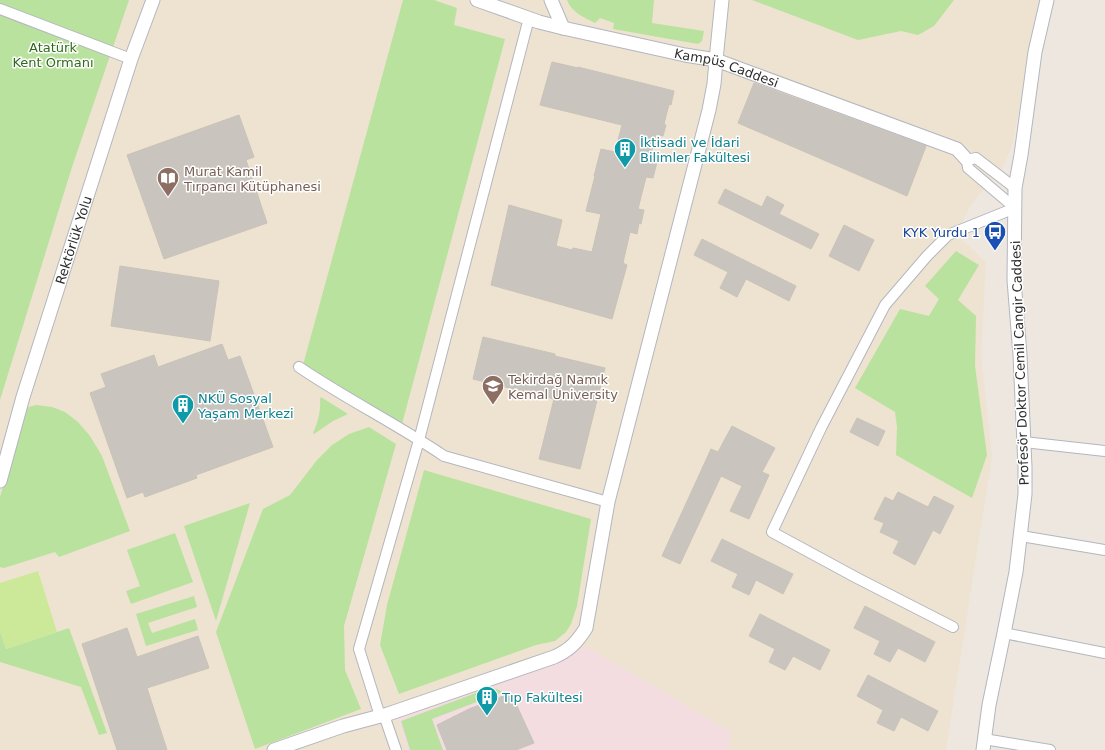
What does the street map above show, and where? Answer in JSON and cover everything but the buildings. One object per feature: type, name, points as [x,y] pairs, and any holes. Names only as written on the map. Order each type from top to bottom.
[{"type":"street","name":"Rektörlük Yolu","points":[[0,481],[23,397],[131,59],[152,0]]},
{"type":"street","name":"Kampüs Caddesi","points":[[478,0],[563,28],[716,60],[957,149],[967,160]]},
{"type":"street","points":[[551,0],[563,28]]},
{"type":"street","points":[[274,750],[343,726],[382,716],[554,657],[571,648],[586,628],[608,502],[709,110],[714,84],[722,0]]},
{"type":"street","name":"Profesör Doktor Cemil Cangir Caddesi","points":[[983,744],[989,705],[1016,572],[1025,494],[1026,467],[1014,280],[1015,188],[1035,52],[1047,0]]},
{"type":"street","points":[[0,9],[131,59]]},
{"type":"street","points":[[396,750],[358,649],[419,440],[529,18]]},
{"type":"street","points":[[953,627],[857,578],[772,532],[821,428],[885,305],[927,256],[948,235],[1015,208],[968,168],[967,160],[976,158],[1015,188]]},
{"type":"street","points":[[299,367],[444,456],[608,502]]},
{"type":"street","points":[[1024,442],[1105,451]]},
{"type":"street","points":[[1021,536],[1105,550]]},
{"type":"street","points":[[1004,633],[1105,653]]},
{"type":"street","points":[[983,744],[1050,750]]},
{"type":"shaded area","name":"Tekirdağ Namık Kemal University","points":[[0,0],[1039,0],[1033,26],[1013,143],[1002,169],[972,203],[954,238],[962,240],[986,262],[981,356],[992,456],[946,750],[0,750]]},
{"type":"shaded area","points":[[587,647],[731,732],[728,750],[407,750],[398,719]]},
{"type":"green space","name":"Atatürk Kent Ormanı","points":[[0,0],[129,0],[72,167],[0,400]]},
{"type":"green space","points":[[403,0],[434,0],[457,8],[454,25],[505,39],[402,424],[303,365]]},
{"type":"green space","points":[[567,0],[654,0],[652,23],[704,31],[702,41],[698,44],[613,29],[614,23],[600,18],[595,23],[583,17],[572,8]]},
{"type":"green space","points":[[752,0],[954,0],[934,26],[918,35],[901,31],[858,40]]},
{"type":"green space","points":[[956,251],[979,265],[958,300],[976,316],[975,366],[987,455],[972,498],[896,455],[897,427],[895,412],[855,388],[900,309],[929,316],[939,299],[925,286]]},
{"type":"green space","points":[[321,397],[348,414],[333,421],[314,434],[313,433],[319,416]]},
{"type":"green space","points":[[36,405],[52,407],[65,412],[78,422],[90,436],[102,456],[130,531],[59,557],[55,552],[4,568],[0,567],[0,497],[25,408]]},
{"type":"green space","points":[[369,427],[396,444],[344,626],[345,670],[361,709],[255,749],[216,632],[263,509],[290,495],[317,460],[332,445],[349,434]]},
{"type":"green space","points":[[424,470],[591,519],[577,606],[571,624],[566,632],[555,641],[536,645],[399,694],[380,645],[387,605]]},
{"type":"green space","points":[[250,503],[216,621],[184,526]]},
{"type":"green space","points":[[175,533],[193,582],[131,604],[126,591],[140,586],[127,550]]},
{"type":"green space","points":[[38,571],[57,632],[6,649],[0,631],[0,583]]},
{"type":"green space","points":[[194,596],[197,607],[148,623],[152,633],[195,619],[198,630],[146,646],[136,614]]},
{"type":"green space","points":[[69,628],[107,733],[99,735],[81,687],[0,662],[0,631],[6,649]]},
{"type":"green space","points":[[492,687],[503,692],[432,719],[443,750],[410,750],[401,721]]},
{"type":"place","name":"İktisadi ve İdari Bilimler Fakültesi","points":[[625,168]]},
{"type":"place","name":"Murat Kamil Tırpancı Kütüphanesi","points":[[168,198]]},
{"type":"place","name":"KYK Yurdu 1","points":[[995,252]]},
{"type":"place","name":"Tekirdağ Namık Kemal University","points":[[493,406]]},
{"type":"place","name":"NKÜ Sosyal Yaşam Merkezi","points":[[183,424]]},
{"type":"place","name":"Tıp Fakültesi","points":[[487,716]]}]
